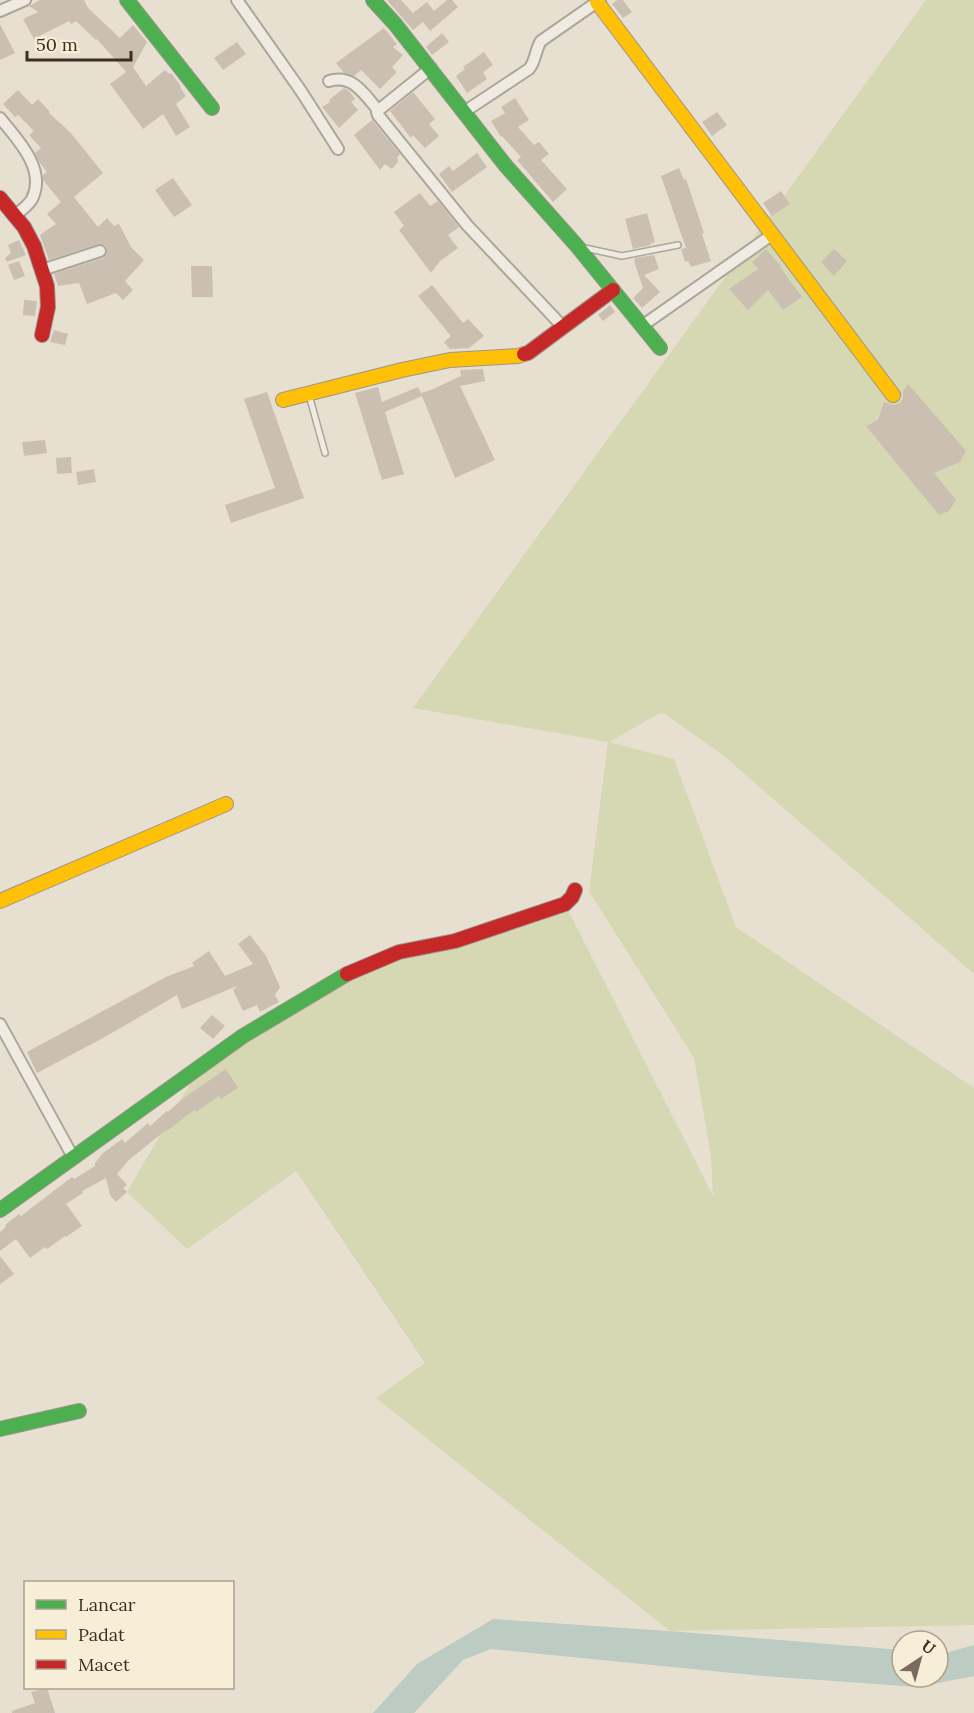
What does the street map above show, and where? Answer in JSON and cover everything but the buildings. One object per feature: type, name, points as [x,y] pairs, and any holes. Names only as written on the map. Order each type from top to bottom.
[{"type":"street","points":[[0,11],[25,0]]},
{"type":"street","points":[[127,0],[212,108]]},
{"type":"street","points":[[237,0],[301,91],[338,149]]},
{"type":"street","points":[[373,0],[395,24],[506,166],[577,246],[660,348]]},
{"type":"street","points":[[464,112],[529,69],[541,41],[599,1],[893,395]]},
{"type":"street","points":[[378,110],[430,68]]},
{"type":"street","points":[[329,81],[348,80],[360,90],[467,225],[563,327]]},
{"type":"street","points":[[0,118],[24,148],[35,175],[36,187],[32,201],[15,216]]},
{"type":"street","points":[[0,198],[24,227],[47,286],[48,307],[42,335]]},
{"type":"street","points":[[642,326],[773,234]]},
{"type":"street","points":[[42,270],[100,251]]},
{"type":"street","points":[[283,400],[450,360],[518,356],[528,353],[613,290]]},
{"type":"street","points":[[0,901],[226,804]]},
{"type":"street","points":[[0,1210],[243,1036],[351,971],[399,952],[455,941],[565,904],[575,890]]},
{"type":"street","points":[[0,1024],[72,1157]]},
{"type":"street","points":[[0,1429],[79,1411]]},
{"type":"lane","points":[[577,246],[622,256],[678,245]]},
{"type":"lane","points":[[308,394],[325,453]]},
{"type":"green space","points":[[926,0],[974,0],[974,974],[724,756],[662,712],[609,742],[674,759],[736,927],[974,1088],[974,1625],[670,1631],[376,1398],[425,1363],[296,1171],[187,1249],[127,1192],[200,1066],[372,962],[565,904],[713,1196],[711,1156],[694,1058],[589,891],[608,742],[413,708]]},
{"type":"shaded area","points":[[493,1619],[890,1649],[890,1685],[763,1676],[491,1649],[463,1660],[414,1713],[373,1713],[417,1664]]},
{"type":"shaded area","points":[[974,1645],[974,1676],[950,1681],[950,1652]]},
{"type":"traffic: fast","points":[[127,0],[212,108]]},
{"type":"traffic: fast","points":[[373,0],[395,24],[506,166],[577,246],[660,348]]},
{"type":"traffic: fast","points":[[0,1210],[243,1036],[347,974]]},
{"type":"traffic: fast","points":[[0,1429],[79,1411]]},
{"type":"traffic: slow","points":[[597,2],[893,395]]},
{"type":"traffic: slow","points":[[283,400],[450,360],[524,354]]},
{"type":"traffic: slow","points":[[0,901],[226,804]]},
{"type":"traffic: jam","points":[[0,198],[24,227],[34,246],[47,286],[48,307],[42,335]]},
{"type":"traffic: jam","points":[[524,354],[613,290]]},
{"type":"traffic: jam","points":[[347,974],[399,952],[455,941],[565,904],[575,890]]}]
